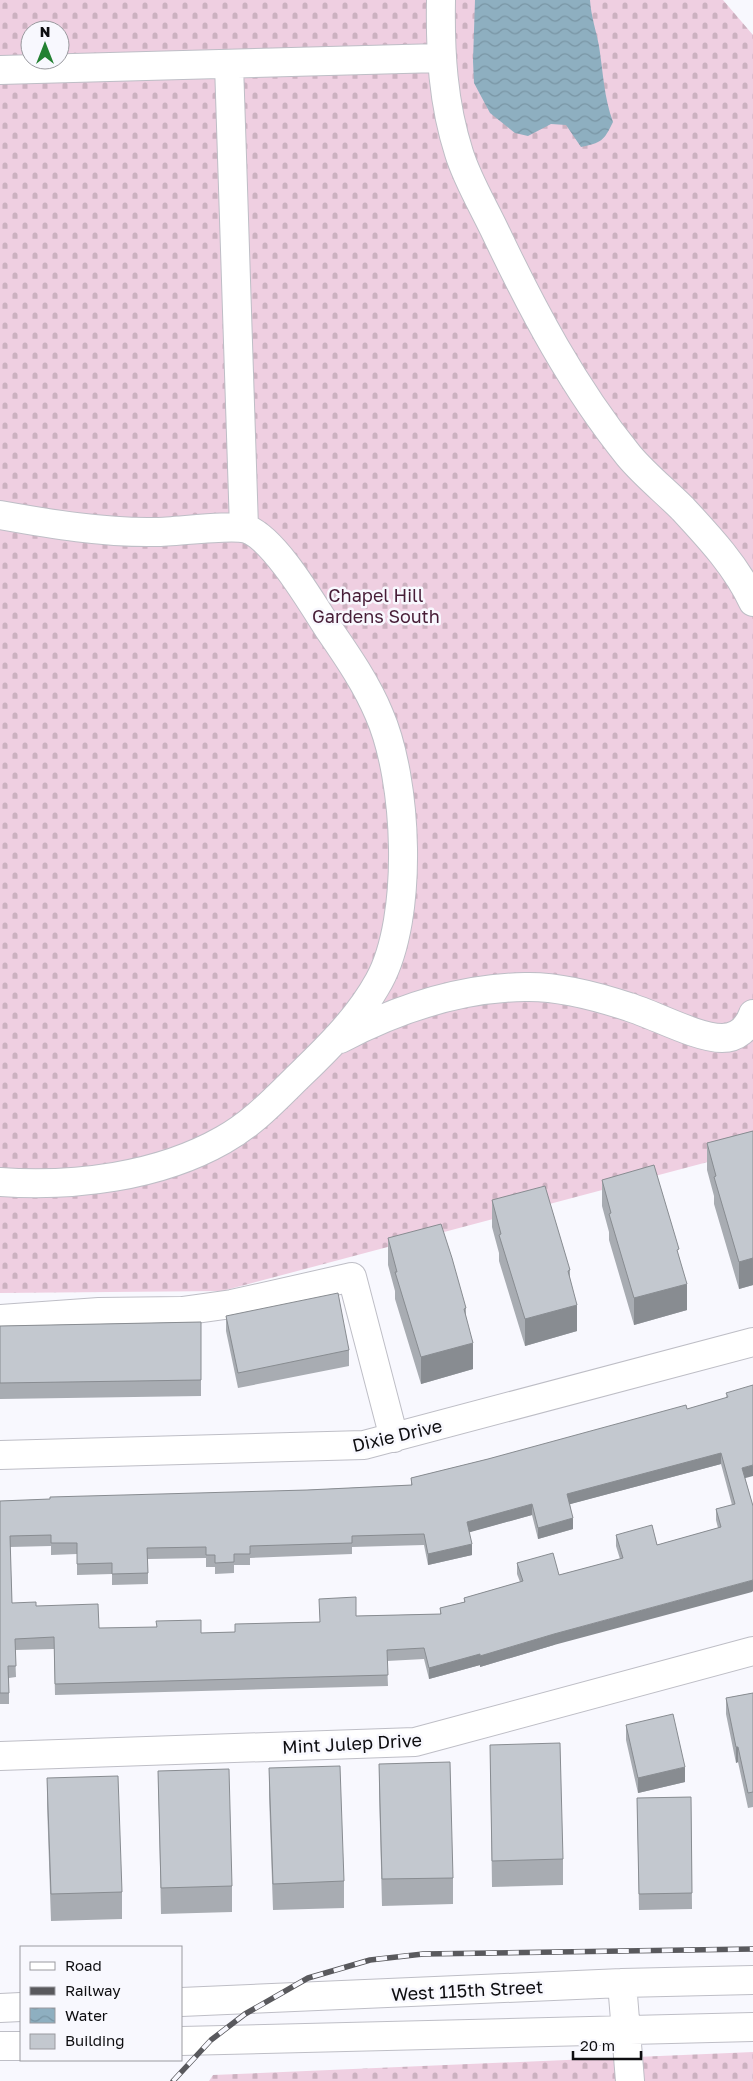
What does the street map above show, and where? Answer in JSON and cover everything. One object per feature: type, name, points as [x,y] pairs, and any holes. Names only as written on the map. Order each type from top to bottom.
[{"type":"street","points":[[441,0],[440,58],[448,108],[459,154],[519,282],[560,356],[630,457],[682,509],[720,552],[747,589],[753,602]]},
{"type":"street","points":[[0,70],[440,58]]},
{"type":"street","points":[[229,64],[244,528]]},
{"type":"street","points":[[0,515],[120,532],[244,528],[262,538],[281,560],[342,648],[379,715],[389,742],[395,772],[403,842],[404,881],[400,915],[391,952],[379,980],[332,1043],[270,1105],[247,1124],[224,1140],[162,1166],[93,1179],[57,1182],[0,1182]]},
{"type":"street","points":[[332,1043],[376,1021],[433,1002],[465,993],[526,987],[563,990],[598,998],[650,1014],[692,1031],[722,1038],[734,1037],[743,1030],[753,1014]]},
{"type":"street","points":[[0,1319],[99,1312],[182,1311],[232,1304],[352,1277],[394,1438]]},
{"type":"street","name":"Dixie Drive","points":[[0,1455],[345,1447],[394,1438],[753,1342]]},
{"type":"street","name":"Mint Julep Drive","points":[[0,1756],[415,1742],[753,1651]]},
{"type":"street","name":"West 115th Street","points":[[182,2002],[622,1983],[753,1980]]},
{"type":"street","points":[[622,1983],[630,2081]]},
{"type":"street","points":[[0,2008],[20,2007]]},
{"type":"street","points":[[182,2041],[753,2027]]},
{"type":"street","points":[[0,2046],[20,2046]]},
{"type":"green space","name":"Chapel Hill Gardens South","points":[[0,0],[723,0],[753,35],[753,1150],[222,1291],[0,1293]]},
{"type":"green space","points":[[753,2052],[753,2081],[209,2081],[213,2075]]},
{"type":"water","points":[[475,0],[590,0],[606,94],[613,122],[601,140],[581,147],[566,125],[551,124],[528,136],[515,133],[490,113],[474,83]]},
{"type":"building","points":[[753,1131],[753,1258],[739,1262],[714,1177],[716,1176],[707,1143]]},
{"type":"building","points":[[654,1165],[679,1249],[677,1250],[687,1284],[634,1298],[609,1214],[611,1213],[602,1180]]},
{"type":"building","points":[[545,1186],[570,1270],[568,1271],[577,1305],[525,1319],[499,1235],[501,1234],[492,1200]]},
{"type":"building","points":[[441,1224],[466,1308],[464,1309],[473,1343],[421,1357],[395,1272],[397,1272],[388,1238]]},
{"type":"building","points":[[338,1293],[349,1350],[238,1373],[226,1316]]},
{"type":"building","points":[[201,1322],[201,1380],[0,1383],[0,1326]]},
{"type":"building","points":[[753,1385],[753,1465],[742,1468],[753,1506],[753,1580],[480,1656],[480,1654],[429,1668],[424,1648],[387,1650],[388,1675],[55,1684],[54,1637],[15,1639],[16,1666],[8,1666],[9,1693],[0,1693],[0,1501],[50,1499],[50,1497],[307,1490],[412,1485],[411,1478],[686,1405],[687,1409],[728,1397],[726,1393]],"holes":[[[721,1453],[735,1504],[716,1509],[721,1527],[657,1545],[652,1525],[616,1535],[623,1558],[559,1575],[553,1553],[517,1563],[523,1581],[464,1598],[465,1602],[440,1608],[441,1614],[356,1616],[356,1597],[319,1599],[320,1622],[235,1624],[235,1632],[201,1633],[201,1620],[156,1621],[157,1627],[99,1628],[98,1604],[36,1606],[36,1602],[12,1603],[10,1536],[51,1535],[51,1543],[77,1543],[77,1564],[112,1563],[112,1574],[148,1573],[147,1548],[206,1547],[206,1555],[215,1555],[215,1563],[234,1562],[234,1554],[250,1554],[250,1546],[352,1543],[352,1536],[424,1534],[428,1554],[472,1544],[467,1522],[532,1504],[538,1528],[573,1518],[567,1494]]]},
{"type":"building","points":[[753,1693],[753,1792],[748,1793],[726,1698]]},
{"type":"building","points":[[673,1714],[685,1767],[638,1778],[626,1725]]},
{"type":"building","points":[[560,1743],[563,1859],[492,1861],[490,1745]]},
{"type":"building","points":[[450,1762],[453,1878],[382,1879],[379,1764]]},
{"type":"building","points":[[340,1766],[344,1881],[273,1884],[269,1768]]},
{"type":"building","points":[[229,1769],[232,1886],[161,1888],[158,1771]]},
{"type":"building","points":[[118,1776],[122,1892],[51,1894],[47,1778]]},
{"type":"building","points":[[691,1797],[692,1893],[639,1894],[637,1798]]},
{"type":"railway","points":[[173,2081],[211,2040],[245,2014],[308,1978],[370,1960],[423,1954],[753,1949]]}]
